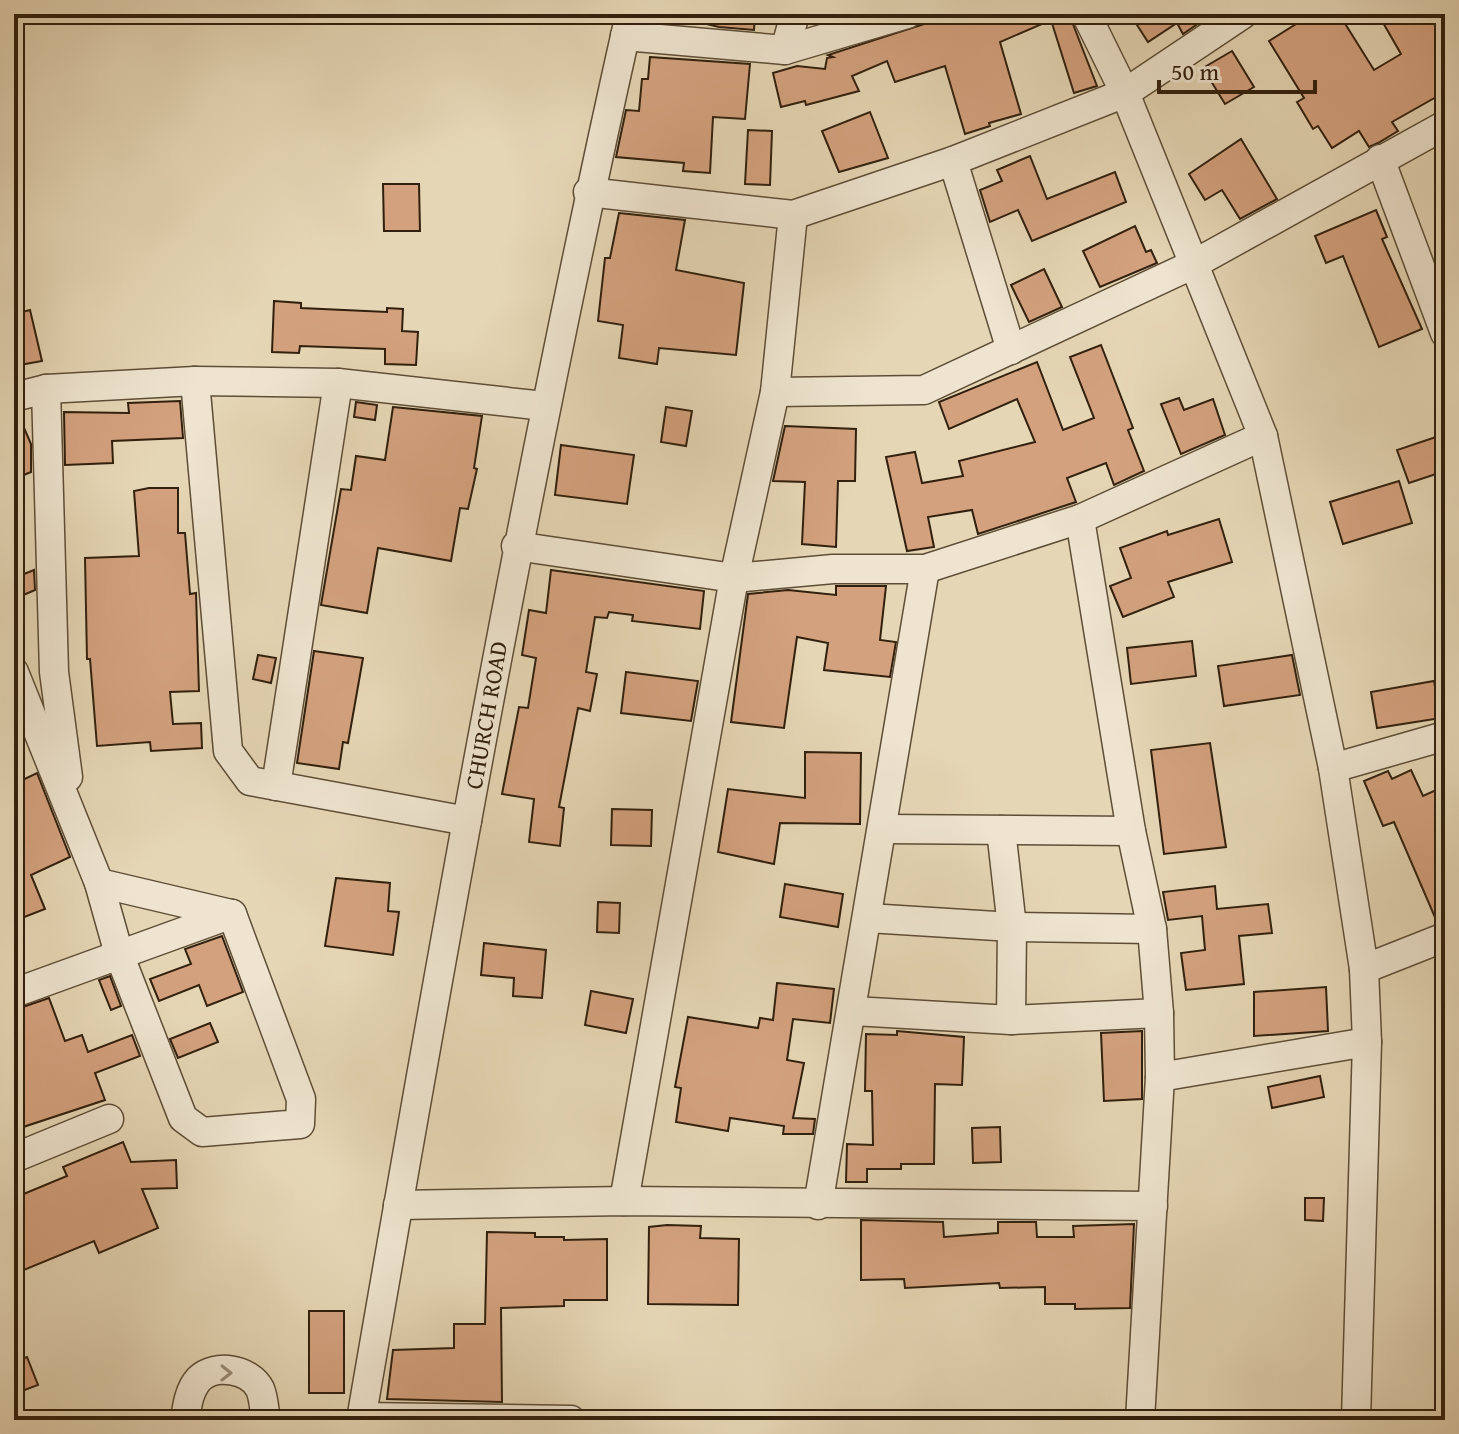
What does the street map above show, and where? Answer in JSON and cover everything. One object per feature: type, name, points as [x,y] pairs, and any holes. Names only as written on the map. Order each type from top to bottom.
[{"type":"street","points":[[785,50],[795,14]]},
{"type":"street","points":[[627,25],[785,50],[907,14]]},
{"type":"street","points":[[1086,14],[1125,93],[1263,436],[1333,768],[1364,969],[1367,1042],[1356,1420]]},
{"type":"street","points":[[588,192],[793,215],[953,161],[1125,93],[1243,14]]},
{"type":"street","name":"CHURCH ROAD","points":[[361,1419],[516,546],[588,192],[627,25]]},
{"type":"street","points":[[775,392],[924,390],[1194,264],[1445,125]]},
{"type":"street","points":[[1380,159],[1445,333]]},
{"type":"street","points":[[953,161],[1011,350]]},
{"type":"street","points":[[624,1201],[734,578],[775,392],[793,215]]},
{"type":"street","points":[[14,397],[46,389],[195,381],[338,383],[544,406]]},
{"type":"street","points":[[195,381],[228,751],[250,781],[467,821]]},
{"type":"street","points":[[276,786],[338,383]]},
{"type":"street","points":[[46,389],[54,672],[74,818]]},
{"type":"street","points":[[516,546],[734,578],[833,569],[925,569],[1080,519],[1263,436]]},
{"type":"street","points":[[1080,519],[1131,831],[1152,929],[1159,1013],[1160,1077],[1140,1420]]},
{"type":"street","points":[[818,1205],[925,569]]},
{"type":"street","points":[[54,672],[16,681],[99,883],[119,954],[183,1118],[202,1132],[300,1124],[301,1099],[232,914]]},
{"type":"street","points":[[1333,768],[1445,736]]},
{"type":"street","points":[[883,829],[1131,831]]},
{"type":"street","points":[[1001,830],[1012,927],[1011,1020]]},
{"type":"street","points":[[99,883],[232,914]]},
{"type":"street","points":[[14,993],[232,914]]},
{"type":"street","points":[[868,918],[1012,927],[1152,929]]},
{"type":"street","points":[[1364,969],[1445,937]]},
{"type":"street","points":[[853,1011],[1011,1020],[1159,1013]]},
{"type":"street","points":[[1160,1077],[1367,1042]]},
{"type":"street","points":[[14,1158],[109,1119]]},
{"type":"street","points":[[398,1205],[624,1201],[1153,1206]]},
{"type":"street","points":[[185,1420],[188,1400],[197,1382],[217,1371],[239,1373],[253,1380],[259,1388],[266,1420]]},
{"type":"street","points":[[361,1419],[571,1420]]},
{"type":"building","points":[[691,14],[755,14],[754,30],[719,27],[690,20]]},
{"type":"building","points":[[955,14],[1069,14],[1097,86],[1074,93],[1051,20],[1000,42],[1021,114],[989,123],[990,126],[965,134],[945,66],[895,82],[887,61],[852,76],[859,91],[806,105],[805,101],[781,107],[773,73],[797,66],[825,69],[827,58],[833,57],[828,55]]},
{"type":"building","points":[[1137,14],[1212,14],[1183,34],[1177,23],[1148,42],[1137,25],[1142,21]]},
{"type":"building","points":[[1312,14],[1339,14],[1374,70],[1401,54],[1378,14],[1445,14],[1445,92],[1392,122],[1398,131],[1378,143],[1369,147],[1359,131],[1332,148],[1318,126],[1313,129],[1297,102],[1304,98],[1269,41]]},
{"type":"building","points":[[1232,51],[1254,87],[1225,104],[1203,68]]},
{"type":"building","points":[[650,57],[750,64],[745,119],[713,117],[710,173],[683,171],[684,163],[616,157],[626,110],[639,111],[642,79],[648,79]]},
{"type":"building","points":[[870,112],[888,158],[839,172],[822,131]]},
{"type":"building","points":[[748,130],[772,131],[770,185],[745,184]]},
{"type":"building","points":[[1241,139],[1277,199],[1240,219],[1222,190],[1205,200],[1189,174]]},
{"type":"building","points":[[1030,156],[1047,199],[1115,172],[1126,202],[1032,241],[1018,210],[990,222],[980,190],[1002,181],[997,170]]},
{"type":"building","points":[[383,184],[419,184],[420,231],[384,231]]},
{"type":"building","points":[[1376,210],[1387,237],[1382,239],[1422,329],[1379,347],[1343,256],[1326,263],[1315,236]]},
{"type":"building","points":[[619,213],[685,220],[676,270],[744,283],[736,355],[659,348],[657,364],[619,358],[623,325],[598,321],[605,258],[610,258]]},
{"type":"building","points":[[1135,226],[1146,252],[1151,250],[1157,263],[1100,287],[1083,251]]},
{"type":"building","points":[[1044,269],[1062,307],[1029,322],[1011,285]]},
{"type":"building","points":[[274,301],[301,303],[301,308],[387,312],[387,308],[403,309],[402,331],[418,332],[416,365],[385,364],[385,349],[300,346],[299,353],[272,352]]},
{"type":"building","points":[[30,310],[42,361],[14,366],[14,314]]},
{"type":"building","points":[[1101,345],[1133,428],[1128,430],[1144,471],[1114,485],[1106,463],[1067,478],[1076,502],[978,534],[972,510],[928,517],[934,547],[907,551],[886,457],[915,452],[922,483],[963,476],[959,461],[1035,442],[1017,399],[949,429],[939,402],[1037,362],[1063,430],[1094,418],[1070,357]]},
{"type":"building","points":[[1179,398],[1184,410],[1213,399],[1225,435],[1181,454],[1161,404]]},
{"type":"building","points":[[180,401],[183,438],[112,441],[113,463],[65,465],[64,412],[129,413],[128,403]]},
{"type":"building","points":[[356,402],[377,405],[375,420],[354,417]]},
{"type":"building","points":[[393,407],[482,416],[474,468],[477,469],[468,509],[460,508],[451,561],[378,548],[367,613],[321,605],[341,489],[351,490],[356,456],[385,460]]},
{"type":"building","points":[[666,407],[692,411],[686,446],[661,442]]},
{"type":"building","points":[[14,414],[18,414],[31,444],[31,472],[14,479]]},
{"type":"building","points":[[785,426],[856,429],[855,481],[838,481],[836,547],[802,544],[805,482],[773,481]]},
{"type":"building","points":[[1445,434],[1445,471],[1409,483],[1397,450]]},
{"type":"building","points":[[561,445],[634,455],[627,504],[555,495]]},
{"type":"building","points":[[1399,481],[1412,523],[1343,544],[1330,502]]},
{"type":"building","points":[[178,488],[178,533],[185,533],[190,594],[196,593],[199,691],[170,692],[173,724],[201,723],[202,748],[151,751],[150,742],[97,746],[90,659],[87,659],[85,558],[139,556],[134,491]]},
{"type":"building","points":[[1219,519],[1232,562],[1168,582],[1174,597],[1123,617],[1110,586],[1131,578],[1120,548],[1167,531],[1168,535]]},
{"type":"building","points":[[34,570],[35,590],[14,599],[14,578]]},
{"type":"building","points":[[551,570],[704,591],[700,629],[632,621],[633,615],[609,612],[607,618],[595,617],[586,672],[597,674],[590,711],[578,708],[559,807],[564,808],[560,846],[529,842],[534,799],[502,794],[519,707],[528,708],[536,658],[522,655],[529,610],[546,613]]},
{"type":"building","points":[[836,586],[886,586],[880,640],[896,642],[890,677],[824,670],[828,643],[797,637],[784,728],[731,722],[748,594],[788,590],[836,595]]},
{"type":"building","points":[[1192,641],[1196,676],[1131,684],[1127,648]]},
{"type":"building","points":[[314,651],[363,658],[348,743],[343,742],[339,769],[297,763]]},
{"type":"building","points":[[258,655],[276,658],[271,683],[253,679]]},
{"type":"building","points":[[1292,655],[1300,695],[1224,706],[1218,666]]},
{"type":"building","points":[[626,672],[698,681],[691,721],[621,713]]},
{"type":"building","points":[[1434,681],[1441,718],[1377,728],[1371,692]]},
{"type":"building","points":[[1210,743],[1226,847],[1164,854],[1151,750]]},
{"type":"building","points":[[805,752],[861,753],[860,824],[780,823],[774,864],[718,852],[728,789],[805,798]]},
{"type":"building","points":[[1411,770],[1423,796],[1445,786],[1445,920],[1437,922],[1394,822],[1383,826],[1364,781],[1388,771],[1392,779]]},
{"type":"building","points":[[37,773],[70,857],[31,875],[45,909],[14,921],[14,784]]},
{"type":"building","points":[[612,809],[652,810],[651,846],[611,845]]},
{"type":"building","points":[[336,878],[390,883],[388,911],[399,912],[393,955],[325,946]]},
{"type":"building","points":[[785,884],[843,894],[838,927],[780,917]]},
{"type":"building","points":[[1215,886],[1217,909],[1268,904],[1272,933],[1239,936],[1244,984],[1186,990],[1181,953],[1205,950],[1202,916],[1168,920],[1163,892]]},
{"type":"building","points":[[598,902],[620,903],[619,933],[597,932]]},
{"type":"building","points":[[222,936],[243,992],[207,1006],[199,985],[159,1001],[150,979],[191,964],[185,949]]},
{"type":"building","points":[[484,943],[546,950],[542,998],[513,996],[514,978],[481,975]]},
{"type":"building","points":[[110,976],[121,1006],[111,1010],[99,980]]},
{"type":"building","points":[[777,983],[834,989],[830,1023],[793,1019],[787,1060],[804,1063],[793,1118],[815,1119],[813,1134],[783,1134],[784,1126],[730,1118],[728,1131],[676,1122],[681,1088],[675,1087],[688,1017],[758,1028],[760,1018],[773,1020]]},
{"type":"building","points":[[1326,987],[1328,1031],[1254,1036],[1254,992]]},
{"type":"building","points":[[591,991],[633,999],[626,1033],[585,1025]]},
{"type":"building","points":[[49,998],[65,1041],[82,1035],[88,1052],[132,1035],[140,1056],[95,1073],[105,1100],[14,1130],[14,1010]]},
{"type":"building","points":[[210,1023],[218,1042],[178,1058],[170,1039]]},
{"type":"building","points":[[897,1031],[964,1037],[962,1085],[935,1084],[934,1164],[901,1164],[901,1169],[867,1169],[867,1182],[846,1182],[847,1144],[873,1145],[872,1091],[865,1091],[866,1034],[897,1035]]},
{"type":"building","points":[[1142,1031],[1142,1099],[1104,1101],[1101,1033]]},
{"type":"building","points":[[1320,1076],[1324,1097],[1272,1108],[1268,1087]]},
{"type":"building","points":[[1000,1127],[1001,1162],[973,1163],[972,1128]]},
{"type":"building","points":[[123,1142],[131,1162],[176,1160],[177,1188],[142,1189],[158,1228],[99,1253],[94,1241],[14,1274],[14,1198],[67,1176],[63,1167]]},
{"type":"building","points":[[1305,1198],[1324,1198],[1323,1221],[1305,1220]]},
{"type":"building","points":[[861,1220],[943,1222],[944,1237],[998,1233],[998,1222],[1036,1222],[1037,1237],[1074,1237],[1073,1226],[1134,1224],[1130,1308],[1075,1309],[1075,1304],[1045,1304],[1045,1287],[1000,1288],[999,1283],[905,1288],[904,1279],[861,1280]]},
{"type":"building","points":[[701,1226],[700,1238],[739,1239],[738,1305],[648,1304],[649,1227]]},
{"type":"building","points":[[487,1232],[535,1233],[535,1237],[564,1237],[564,1240],[607,1239],[607,1300],[564,1300],[564,1306],[501,1308],[502,1402],[387,1399],[393,1350],[454,1348],[454,1324],[485,1324]]},
{"type":"building","points":[[309,1311],[344,1311],[344,1393],[309,1393]]},
{"type":"building","points":[[27,1357],[38,1385],[14,1394],[14,1362]]}]
